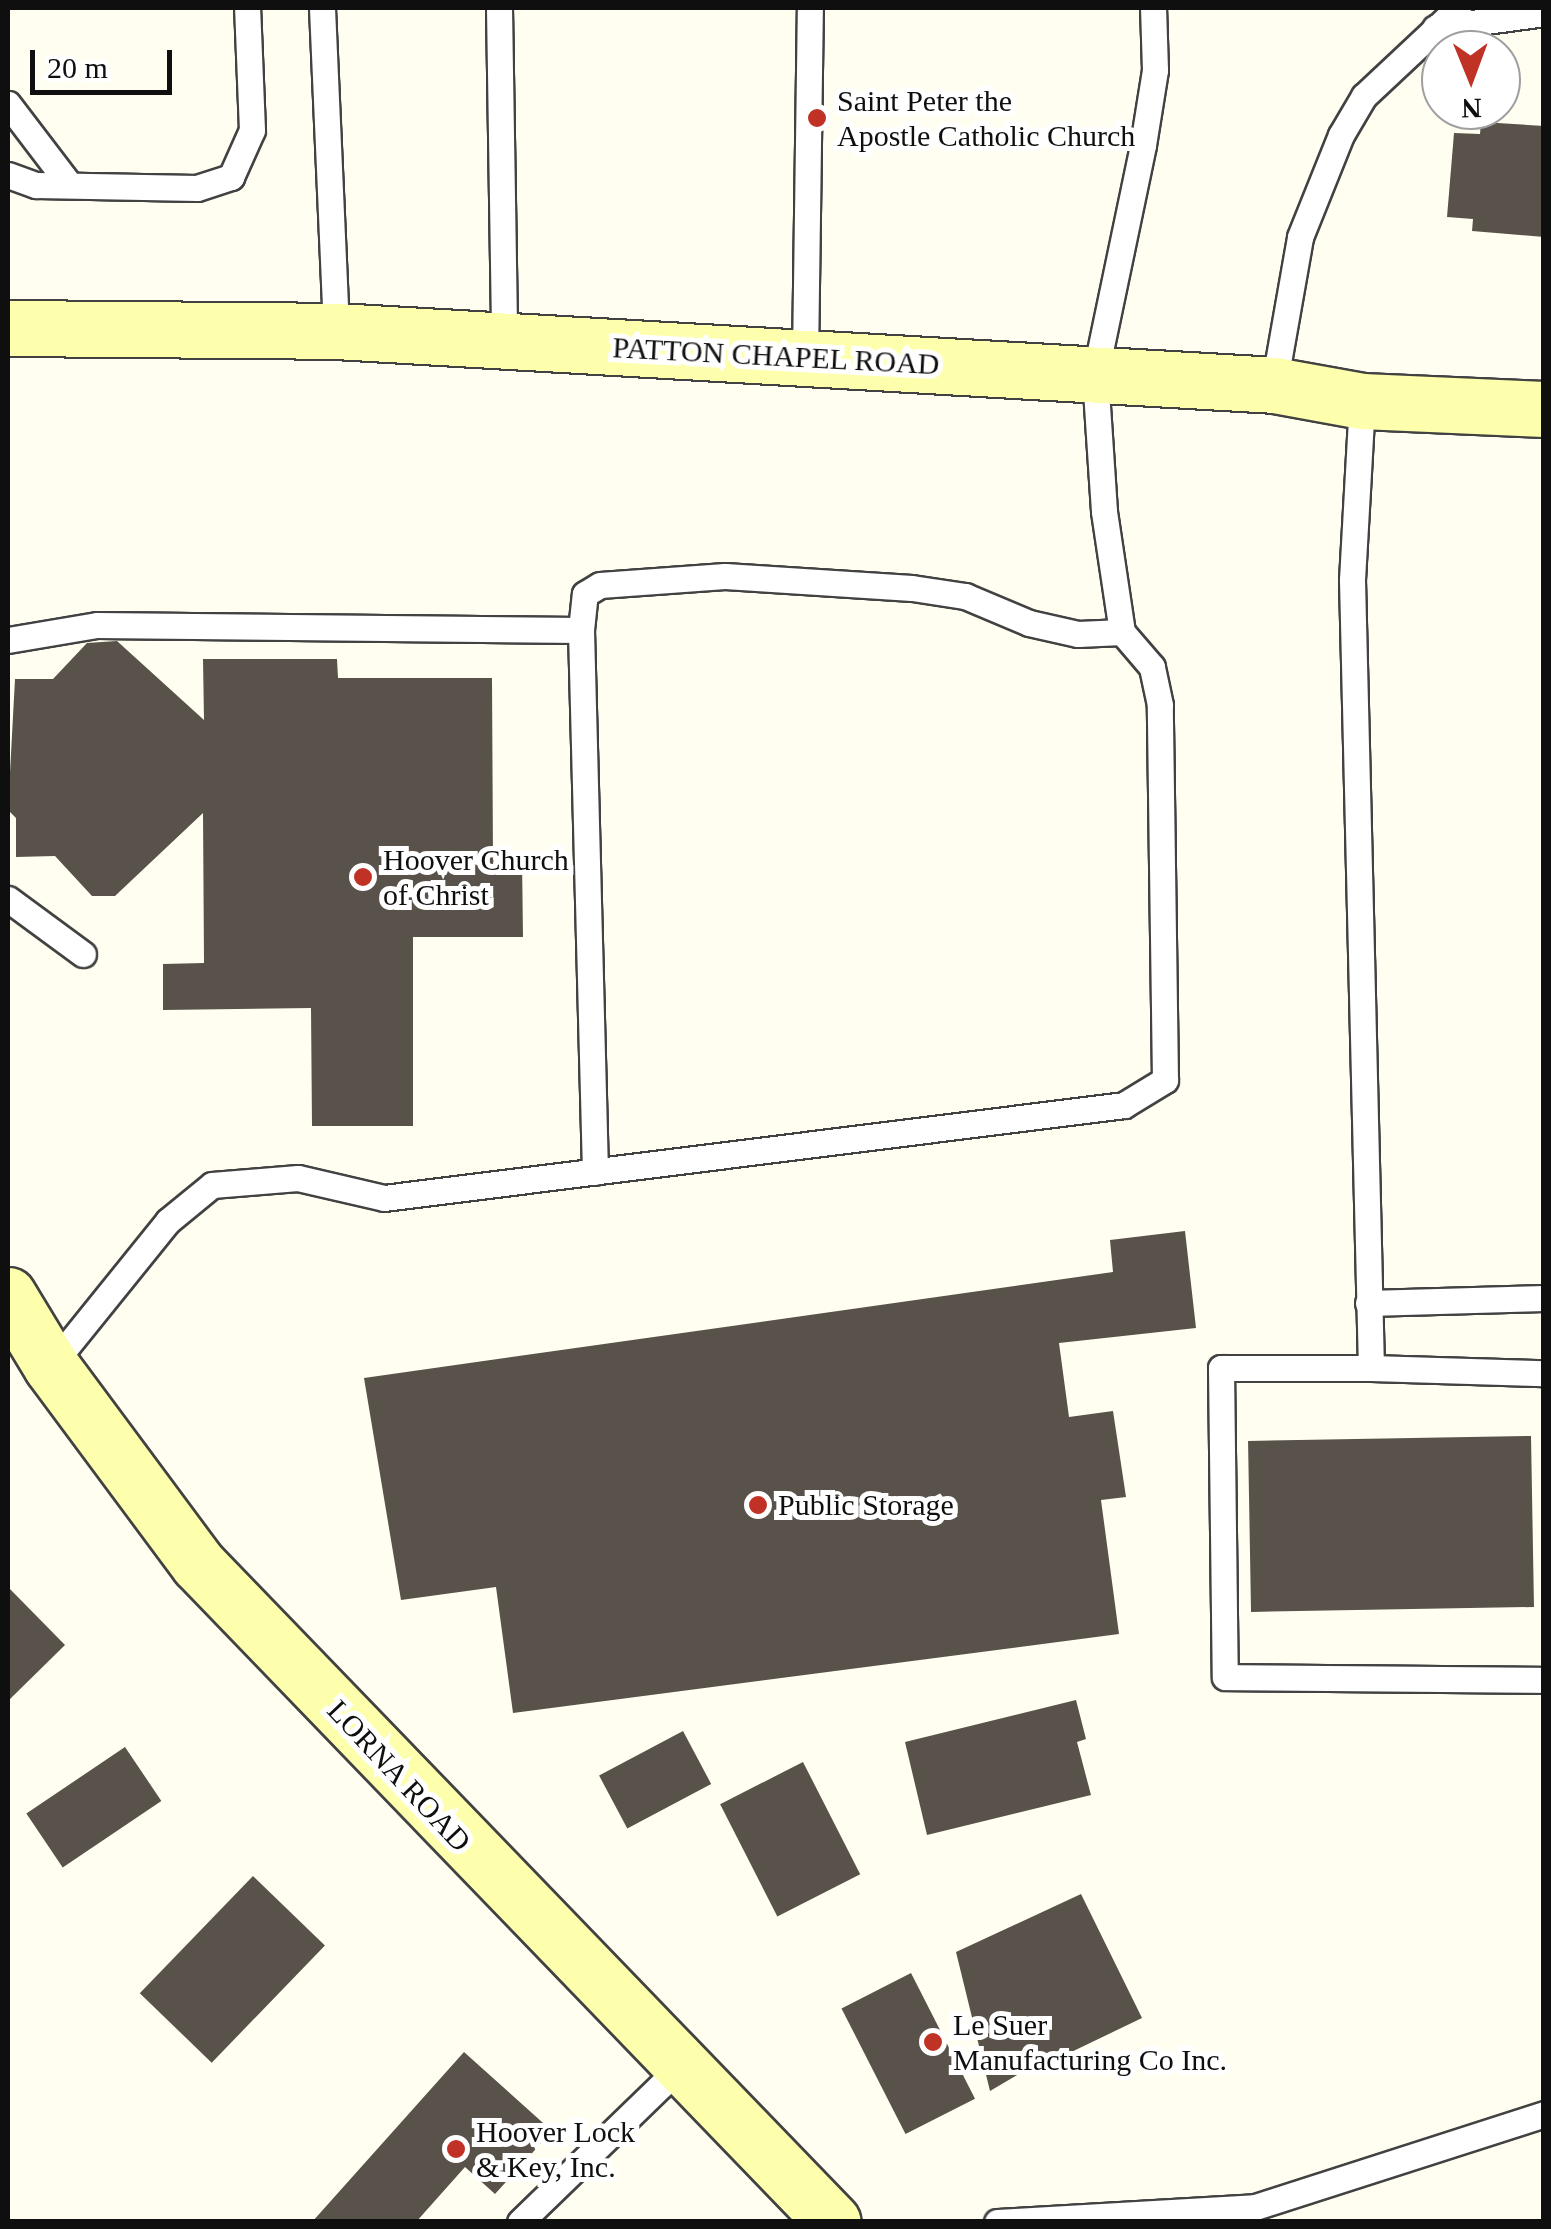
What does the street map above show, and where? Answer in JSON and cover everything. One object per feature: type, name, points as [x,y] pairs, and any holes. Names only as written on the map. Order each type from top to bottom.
[{"type":"main road","name":"PATTON CHAPEL ROAD","points":[[8,328],[336,331],[1274,385],[1362,401],[1544,409]]},
{"type":"main road","name":"LORNA ROAD","points":[[8,1295],[51,1366],[198,1564],[832,2222]]},
{"type":"lane","points":[[8,175],[36,185],[197,188],[231,177],[252,130],[247,8]]},
{"type":"lane","points":[[322,8],[336,331]]},
{"type":"lane","points":[[498,8],[504,341]]},
{"type":"lane","points":[[805,358],[810,8]]},
{"type":"lane","points":[[51,1366],[168,1222],[212,1184],[298,1178],[384,1198],[1124,1105],[1165,1080],[1160,705],[1152,667],[1122,632],[1104,511],[1096,375],[1144,145],[1154,70],[1153,8]]},
{"type":"lane","points":[[1274,385],[1300,237],[1324,172],[1364,96],[1458,8]]},
{"type":"lane","points":[[1435,28],[1544,13]]},
{"type":"lane","points":[[8,104],[69,184]]},
{"type":"lane","points":[[1362,401],[1352,580],[1372,1368]]},
{"type":"lane","points":[[594,1172],[580,630],[585,594],[600,584],[725,576],[912,588],[965,596],[1029,624],[1078,634],[1122,632]]},
{"type":"lane","points":[[8,640],[97,625],[580,630]]},
{"type":"lane","points":[[8,899],[83,954]]},
{"type":"lane","points":[[1368,1302],[1544,1298]]},
{"type":"lane","points":[[1544,1373],[1221,1368],[1226,1677],[1544,1680]]},
{"type":"lane","points":[[520,2222],[681,2066]]},
{"type":"lane","points":[[997,2222],[1255,2207],[1544,2114]]},
{"type":"building","points":[[1521,125],[1544,126],[1544,237],[1472,231],[1473,219],[1447,217],[1454,133],[1480,134],[1480,130],[1521,130]]},
{"type":"building","name":"Hoover Church of Christ","points":[[117,641],[204,720],[203,659],[337,659],[338,678],[492,678],[493,859],[522,858],[523,937],[413,937],[413,1126],[312,1126],[311,1008],[163,1010],[163,964],[204,963],[203,813],[115,896],[92,896],[55,856],[16,857],[16,818],[8,810],[15,679],[53,679],[87,643]]},
{"type":"building","points":[[1185,1231],[1196,1328],[1059,1343],[1069,1417],[1113,1411],[1126,1497],[1101,1500],[1119,1634],[513,1713],[496,1587],[401,1600],[364,1378],[1113,1272],[1110,1240]]},
{"type":"building","points":[[1531,1436],[1534,1607],[1251,1612],[1248,1441]]},
{"type":"building","points":[[8,1587],[65,1645],[8,1701]]},
{"type":"building","points":[[1076,1700],[1086,1739],[1077,1742],[1091,1795],[927,1835],[905,1742]]},
{"type":"building","points":[[683,1731],[711,1784],[627,1829],[599,1776]]},
{"type":"building","points":[[125,1747],[161,1801],[63,1867],[26,1814]]},
{"type":"building","points":[[803,1762],[860,1874],[777,1916],[720,1804]]},
{"type":"building","points":[[253,1876],[325,1945],[212,2063],[140,1993]]},
{"type":"building","points":[[1081,1894],[1142,2018],[1063,2056],[1060,2050],[990,2091],[956,1952]]},
{"type":"building","points":[[911,1973],[975,2099],[906,2134],[842,2008]]},
{"type":"building","name":"Hoover Lock & Key, Inc.","points":[[464,2052],[552,2131],[495,2194],[465,2167],[416,2222],[312,2222]]},
{"type":"place","name":"Saint Peter the Apostle Catholic Church","points":[[817,118]]},
{"type":"place","name":"Hoover Church of Christ","points":[[363,877]]},
{"type":"place","name":"Public Storage","points":[[758,1505]]},
{"type":"place","name":"Le Suer Manufacturing Co Inc.","points":[[933,2042]]},
{"type":"place","name":"Hoover Lock & Key, Inc.","points":[[456,2149]]}]
